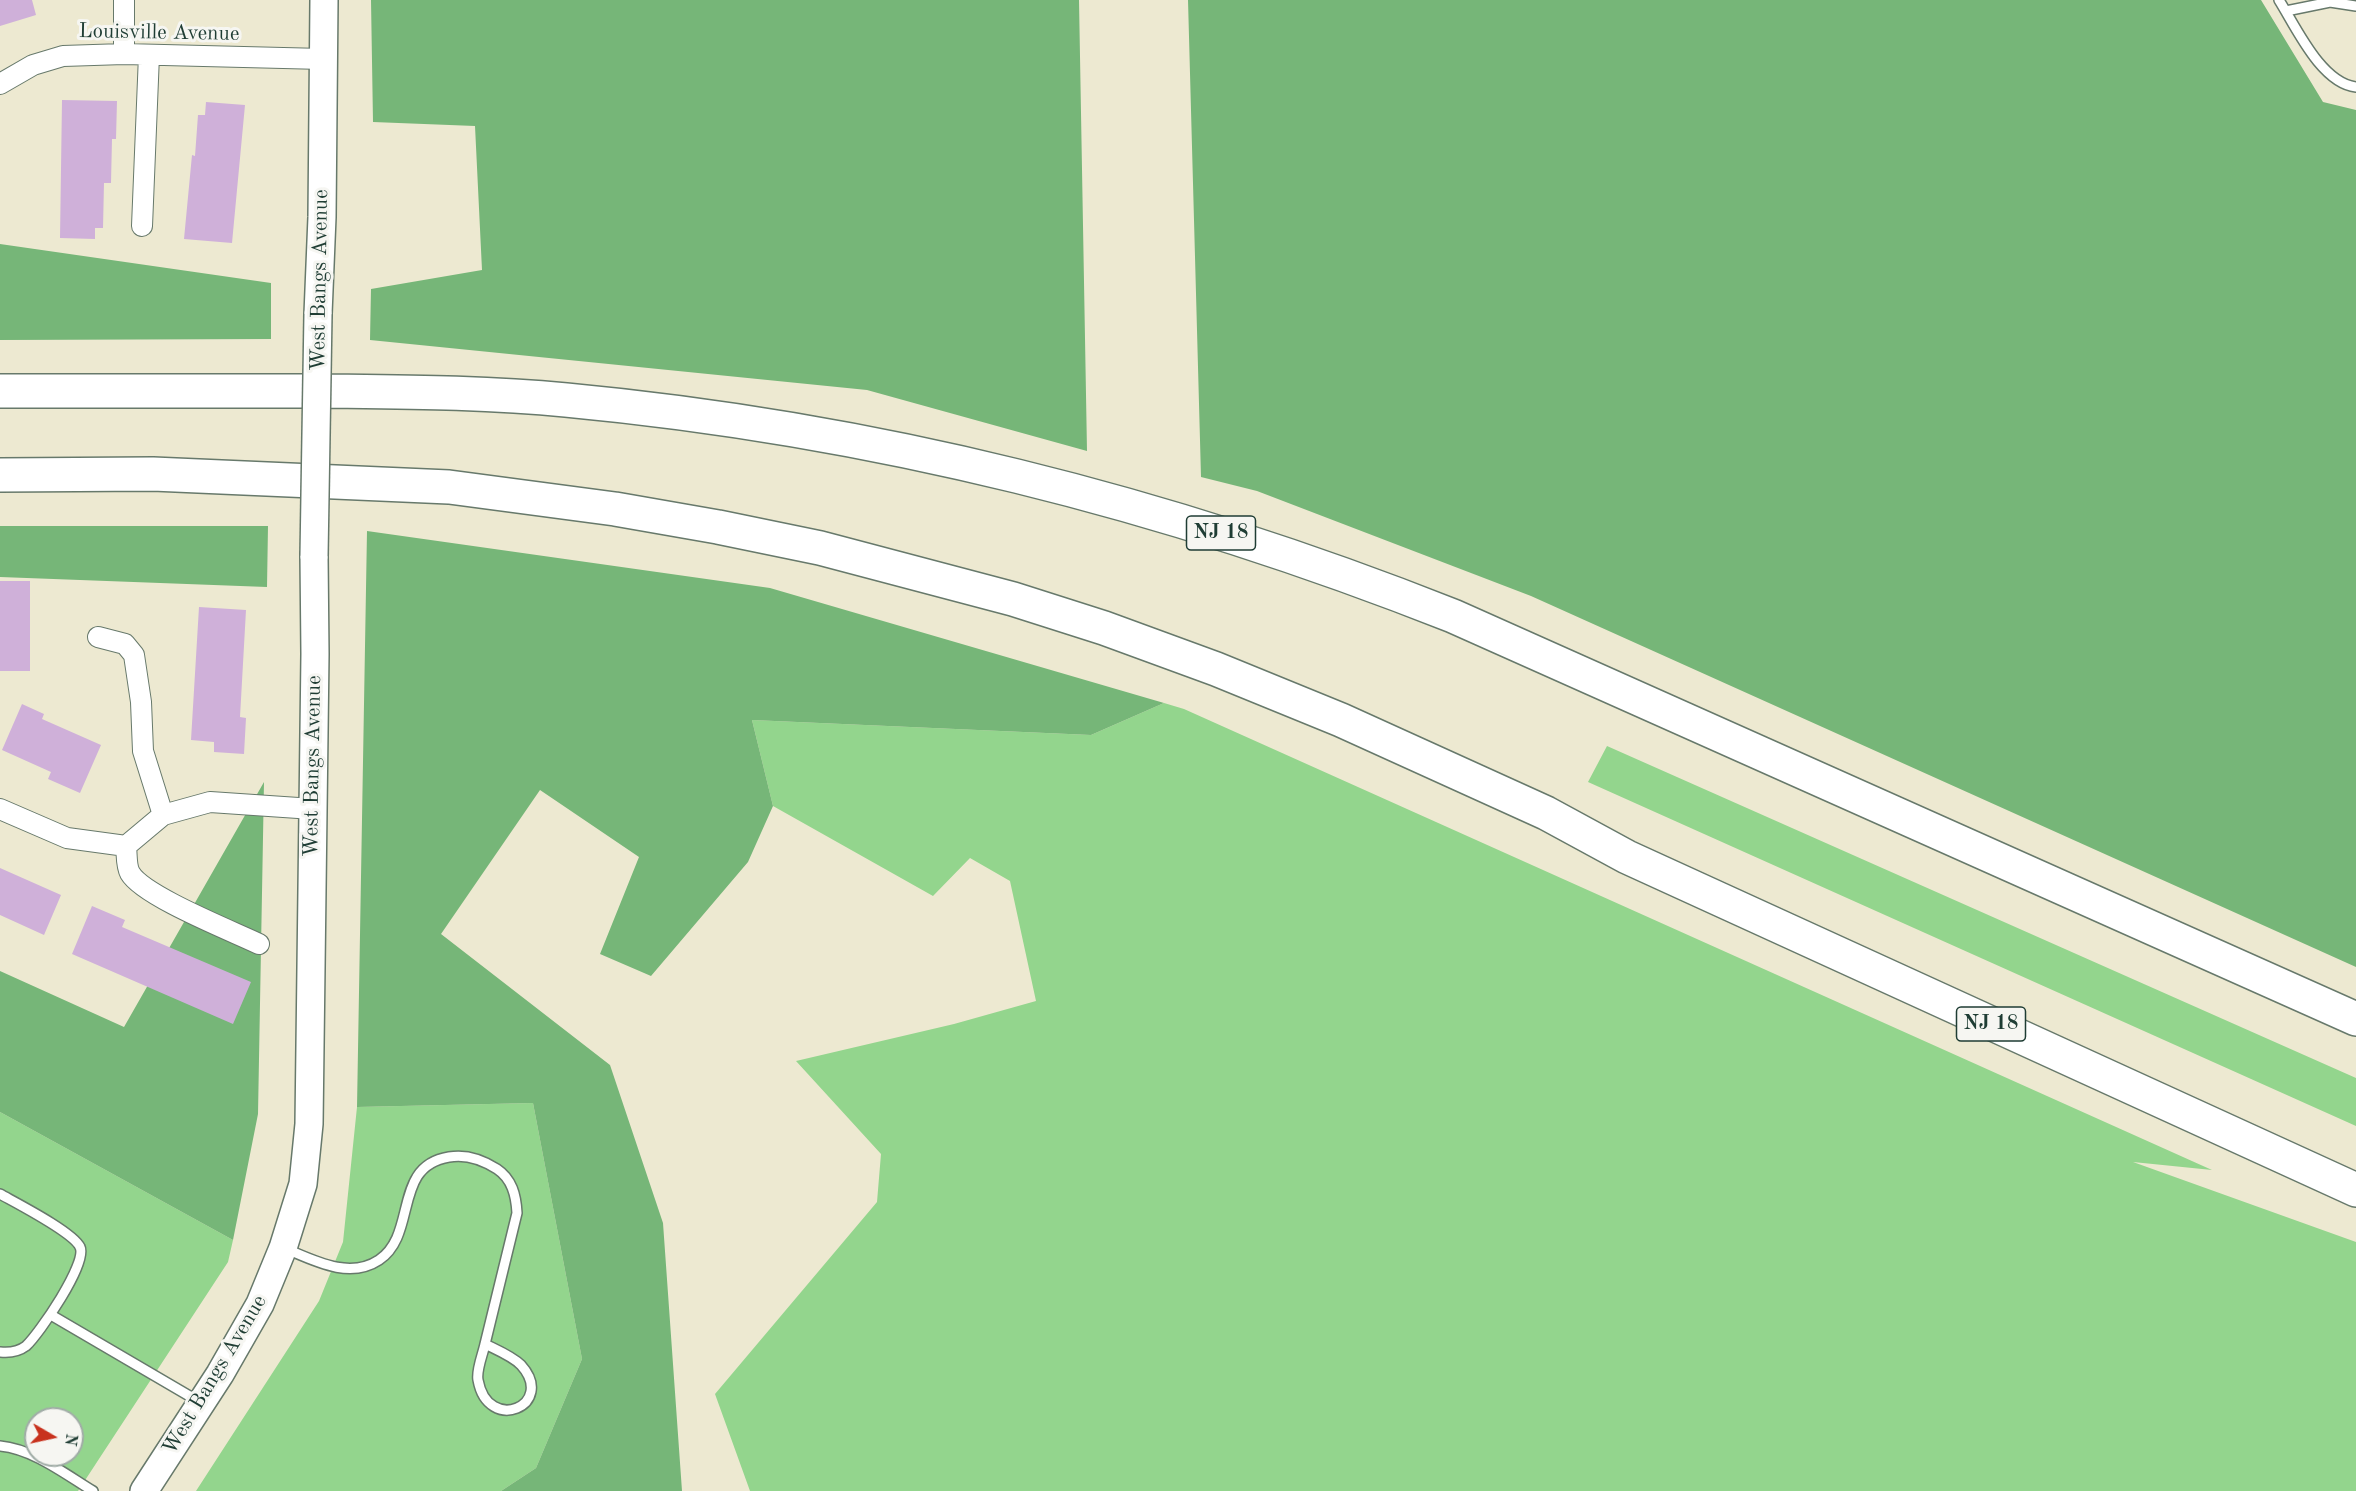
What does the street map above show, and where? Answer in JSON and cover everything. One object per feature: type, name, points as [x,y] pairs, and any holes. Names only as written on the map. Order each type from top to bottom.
[{"type":"highway","name":"NJ 18","points":[[0,391],[167,389],[454,392],[562,399],[721,418],[836,436],[958,460],[1048,482],[1144,509],[1301,559],[1453,616],[2356,1019]]},
{"type":"highway","name":"NJ 18","points":[[0,476],[153,474],[449,488],[514,495],[615,509],[752,534],[932,576],[1013,599],[1104,628],[1216,669],[1341,720],[1546,813],[1648,867],[2356,1190]]},
{"type":"street","points":[[124,0],[124,54]]},
{"type":"street","name":"West Bangs Avenue","points":[[144,1491],[220,1374],[260,1304],[283,1248],[303,1184],[309,1124],[315,654],[314,556],[322,217],[324,0]]},
{"type":"street","name":"Louisville Avenue","points":[[0,84],[33,65],[63,56],[124,54],[323,59]]},
{"type":"street","points":[[142,226],[149,55]]},
{"type":"street","points":[[98,637],[125,644],[134,655],[141,702],[143,751],[163,815]]},
{"type":"street","points":[[0,809],[67,838],[126,846],[163,815],[210,802],[313,809]]},
{"type":"street","points":[[126,846],[129,871],[136,881],[161,897],[259,944]]},
{"type":"lane","points":[[2279,0],[2313,54],[2334,78],[2346,85],[2356,87]]},
{"type":"lane","points":[[2286,11],[2330,2],[2356,6]]},
{"type":"lane","points":[[283,1248],[341,1268],[367,1266],[380,1259],[392,1248],[401,1228],[411,1188],[426,1167],[440,1159],[452,1156],[469,1157],[487,1163],[503,1173],[510,1182],[516,1198],[517,1212],[485,1344],[477,1379],[483,1396],[493,1407],[504,1411],[516,1410],[524,1406],[530,1396],[531,1384],[527,1373],[515,1360],[485,1344]]},
{"type":"lane","points":[[0,1194],[68,1234],[80,1247],[81,1254],[77,1267],[51,1315],[25,1347],[9,1353],[0,1352]]},
{"type":"lane","points":[[51,1315],[200,1402]]},
{"type":"lane","points":[[0,1446],[15,1447],[56,1468],[93,1491]]},
{"type":"green space","points":[[371,0],[1079,0],[1087,451],[867,390],[370,340],[371,289],[482,270],[475,126],[373,122]]},
{"type":"green space","points":[[1188,0],[2261,0],[2323,102],[2356,110],[2356,967],[1531,596],[1257,491],[1201,477]]},
{"type":"green space","points":[[0,244],[271,283],[271,339],[0,340]]},
{"type":"green space","points":[[0,526],[268,526],[267,587],[0,577]]},
{"type":"green space","points":[[367,531],[770,588],[1164,703],[1091,735],[752,720],[773,806],[748,862],[651,976],[600,954],[639,857],[540,790],[441,934],[610,1065],[663,1223],[682,1491],[501,1491],[536,1468],[582,1359],[533,1103],[357,1107]]},
{"type":"green space","points":[[1164,703],[1184,709],[2212,1170],[2133,1162],[2356,1242],[2356,1491],[750,1491],[715,1394],[877,1202],[881,1154],[796,1061],[954,1024],[1036,1001],[1010,881],[970,858],[933,896],[773,806],[752,720],[1091,735]]},
{"type":"green space","points":[[1607,746],[2356,1078],[2356,1126],[1588,782]]},
{"type":"green space","points":[[264,782],[258,1114],[233,1240],[0,1112],[0,971],[124,1027]]},
{"type":"green space","points":[[533,1103],[582,1359],[536,1468],[501,1491],[196,1491],[319,1301],[343,1242],[357,1107]]},
{"type":"green space","points":[[0,1112],[233,1240],[228,1262],[78,1491],[0,1491]]},
{"type":"building","points":[[0,0],[32,0],[36,15],[0,26]]},
{"type":"building","points":[[62,100],[117,101],[116,139],[112,139],[111,183],[104,183],[103,228],[95,228],[95,239],[60,238]]},
{"type":"building","points":[[206,102],[245,105],[232,243],[184,239],[198,115],[205,115]]},
{"type":"building","points":[[0,581],[30,581],[30,671],[0,671]]},
{"type":"building","points":[[199,607],[246,610],[240,717],[246,718],[244,754],[214,752],[214,742],[191,740]]},
{"type":"building","points":[[22,704],[44,714],[42,719],[101,745],[80,793],[48,779],[51,772],[2,750]]},
{"type":"building","points":[[0,868],[61,895],[44,935],[0,915]]},
{"type":"building","points":[[92,906],[125,920],[122,927],[251,982],[233,1024],[72,954]]}]
